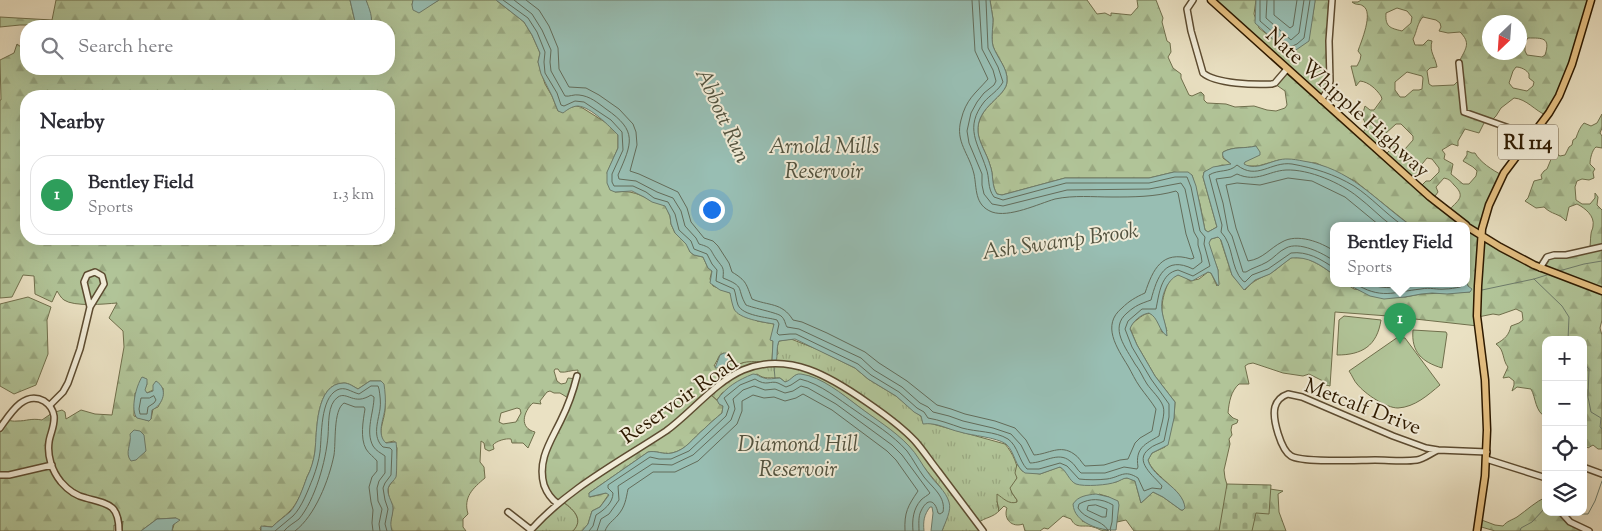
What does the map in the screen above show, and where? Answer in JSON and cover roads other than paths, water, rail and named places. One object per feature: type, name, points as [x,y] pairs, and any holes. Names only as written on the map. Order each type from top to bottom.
[{"type":"main road","name":"Nate Whipple Highway","points":[[1211,0],[1430,197],[1462,222]]},
{"type":"main road","name":"RI 114","points":[[1477,531],[1486,456],[1487,398],[1477,316],[1482,236],[1489,205],[1496,189],[1513,160],[1550,113],[1559,96],[1572,64],[1591,0]]},
{"type":"main road","name":"Nate Whipple Highway","points":[[1470,228],[1540,268],[1602,291]]},
{"type":"street","points":[[1193,0],[1187,9],[1191,32],[1203,73],[1208,77],[1219,80],[1272,84],[1287,69]]},
{"type":"street","points":[[1322,100],[1328,90],[1330,81],[1328,48],[1332,0]]},
{"type":"street","points":[[1459,63],[1464,112],[1512,129],[1530,139]]},
{"type":"street","points":[[1540,268],[1547,257],[1602,247]]},
{"type":"street","points":[[50,406],[63,392],[68,383],[80,350],[90,307],[104,284],[102,276],[95,272],[87,275],[84,282],[90,307]]},
{"type":"street","name":"Reservoir Road","points":[[530,530],[557,503],[676,423],[735,374],[754,366],[778,363],[805,368],[825,376],[849,390],[897,424],[915,440],[983,531]]},
{"type":"street","points":[[557,503],[552,500],[547,492],[543,479],[542,463],[553,434],[572,397],[577,376]]},
{"type":"street","name":"Metcalf Drive","points":[[1438,450],[1419,460],[1321,460],[1296,458],[1285,450],[1281,442],[1275,417],[1275,406],[1282,396],[1294,395],[1426,448],[1486,456],[1542,477]]},
{"type":"street","points":[[0,428],[16,407],[26,399],[38,399],[50,406],[54,420],[49,442],[49,455],[56,475],[68,489],[84,498],[102,502],[114,509],[117,515],[119,531]]},
{"type":"street","points":[[0,475],[9,475],[52,466]]},
{"type":"street","points":[[1587,468],[1602,474]]},
{"type":"street","points":[[508,512],[530,530]]},
{"type":"street","points":[[1565,516],[1570,522],[1589,531]]},
{"type":"water","points":[[350,0],[366,0],[371,20],[355,20]]},
{"type":"water","points":[[413,0],[439,0],[419,13],[413,10]]},
{"type":"water","name":"Arnold Mills Reservoir","points":[[496,0],[990,0],[993,19],[993,46],[1004,67],[1007,81],[1006,87],[982,115],[978,132],[989,161],[997,194],[1002,195],[1065,178],[1149,178],[1174,172],[1188,172],[1192,175],[1196,186],[1205,230],[1208,232],[1217,227],[1203,177],[1204,172],[1213,167],[1231,164],[1224,157],[1223,152],[1231,149],[1256,146],[1260,155],[1244,164],[1260,166],[1277,160],[1288,159],[1320,165],[1334,170],[1361,186],[1406,222],[1330,222],[1330,272],[1309,260],[1291,258],[1270,274],[1255,280],[1244,290],[1232,275],[1221,240],[1218,237],[1211,239],[1209,243],[1218,270],[1218,286],[1211,273],[1208,272],[1192,281],[1178,275],[1170,281],[1163,296],[1162,306],[1167,336],[1155,318],[1149,313],[1137,319],[1130,329],[1155,376],[1175,402],[1174,418],[1168,445],[1152,453],[1148,460],[1156,473],[1179,494],[1185,508],[1181,510],[1153,492],[1141,503],[1135,481],[1127,478],[1108,484],[1085,485],[1074,483],[1060,467],[1040,474],[1025,473],[1019,467],[1006,444],[937,425],[923,424],[921,416],[855,368],[795,339],[779,341],[776,362],[772,361],[773,341],[770,340],[774,324],[752,320],[734,309],[730,293],[720,290],[710,283],[712,271],[708,268],[703,257],[690,252],[686,244],[675,233],[665,206],[652,202],[632,191],[615,192],[610,190],[607,183],[607,172],[618,148],[618,135],[600,117],[583,107],[570,108],[563,113],[558,111],[541,74],[538,62],[540,53],[524,22]]},
{"type":"water","points":[[1256,0],[1315,0],[1309,41],[1293,52],[1285,50],[1255,23]]},
{"type":"water","points":[[1353,287],[1469,287],[1472,289],[1470,292],[1432,293],[1384,299],[1370,296]]},
{"type":"water","points":[[727,353],[730,362],[729,367],[715,368],[720,355]]},
{"type":"water","name":"Diamond Hill Reservoir","points":[[753,374],[766,379],[780,378],[785,382],[799,374],[817,379],[838,391],[897,435],[912,449],[926,471],[948,498],[950,509],[942,531],[931,531],[933,513],[932,507],[930,507],[924,518],[924,531],[582,531],[588,524],[592,511],[600,507],[609,495],[606,493],[589,497],[589,493],[648,452],[672,453],[685,446],[722,413],[723,406],[717,400],[724,391],[737,381]]},
{"type":"water","points":[[142,377],[147,379],[145,390],[147,393],[153,391],[153,385],[156,381],[160,384],[163,392],[162,401],[152,410],[149,421],[137,418],[134,409],[136,392]]},
{"type":"water","points":[[370,381],[381,381],[384,384],[385,405],[381,435],[386,443],[396,442],[396,477],[388,489],[393,508],[392,531],[261,531],[261,526],[272,527],[290,512],[298,500],[313,461],[319,410],[328,391],[335,385],[344,383],[358,389]]},
{"type":"water","points":[[134,430],[140,431],[144,435],[146,451],[136,460],[131,461],[128,452],[130,434]]},
{"type":"water","points":[[1096,494],[1118,501],[1116,530],[1103,529],[1089,524],[1083,521],[1074,511],[1073,504],[1077,499],[1086,495]]},
{"type":"water","points":[[176,518],[180,520],[173,525],[172,531],[141,531],[157,519]]},
{"type":"waterway","name":"Ash Swamp Brook","points":[[1559,271],[1602,261]]},
{"type":"waterway","name":"Ash Swamp Brook","points":[[1482,290],[1550,274]]},
{"type":"waterway","points":[[1534,279],[1562,306],[1569,317],[1568,336]]},
{"type":"waterway","name":"Abbott Run","points":[[774,367],[775,378]]},
{"type":"waterway","points":[[1587,367],[1589,369],[1588,397],[1591,412],[1601,418],[1600,427],[1602,429]]},
{"type":"waterway","points":[[1587,514],[1595,501],[1602,481]]},
{"type":"waterway","points":[[1520,531],[1521,528],[1532,522],[1542,511]]},
{"type":"place","name":"Bentley Field","points":[[1400,344]]}]
